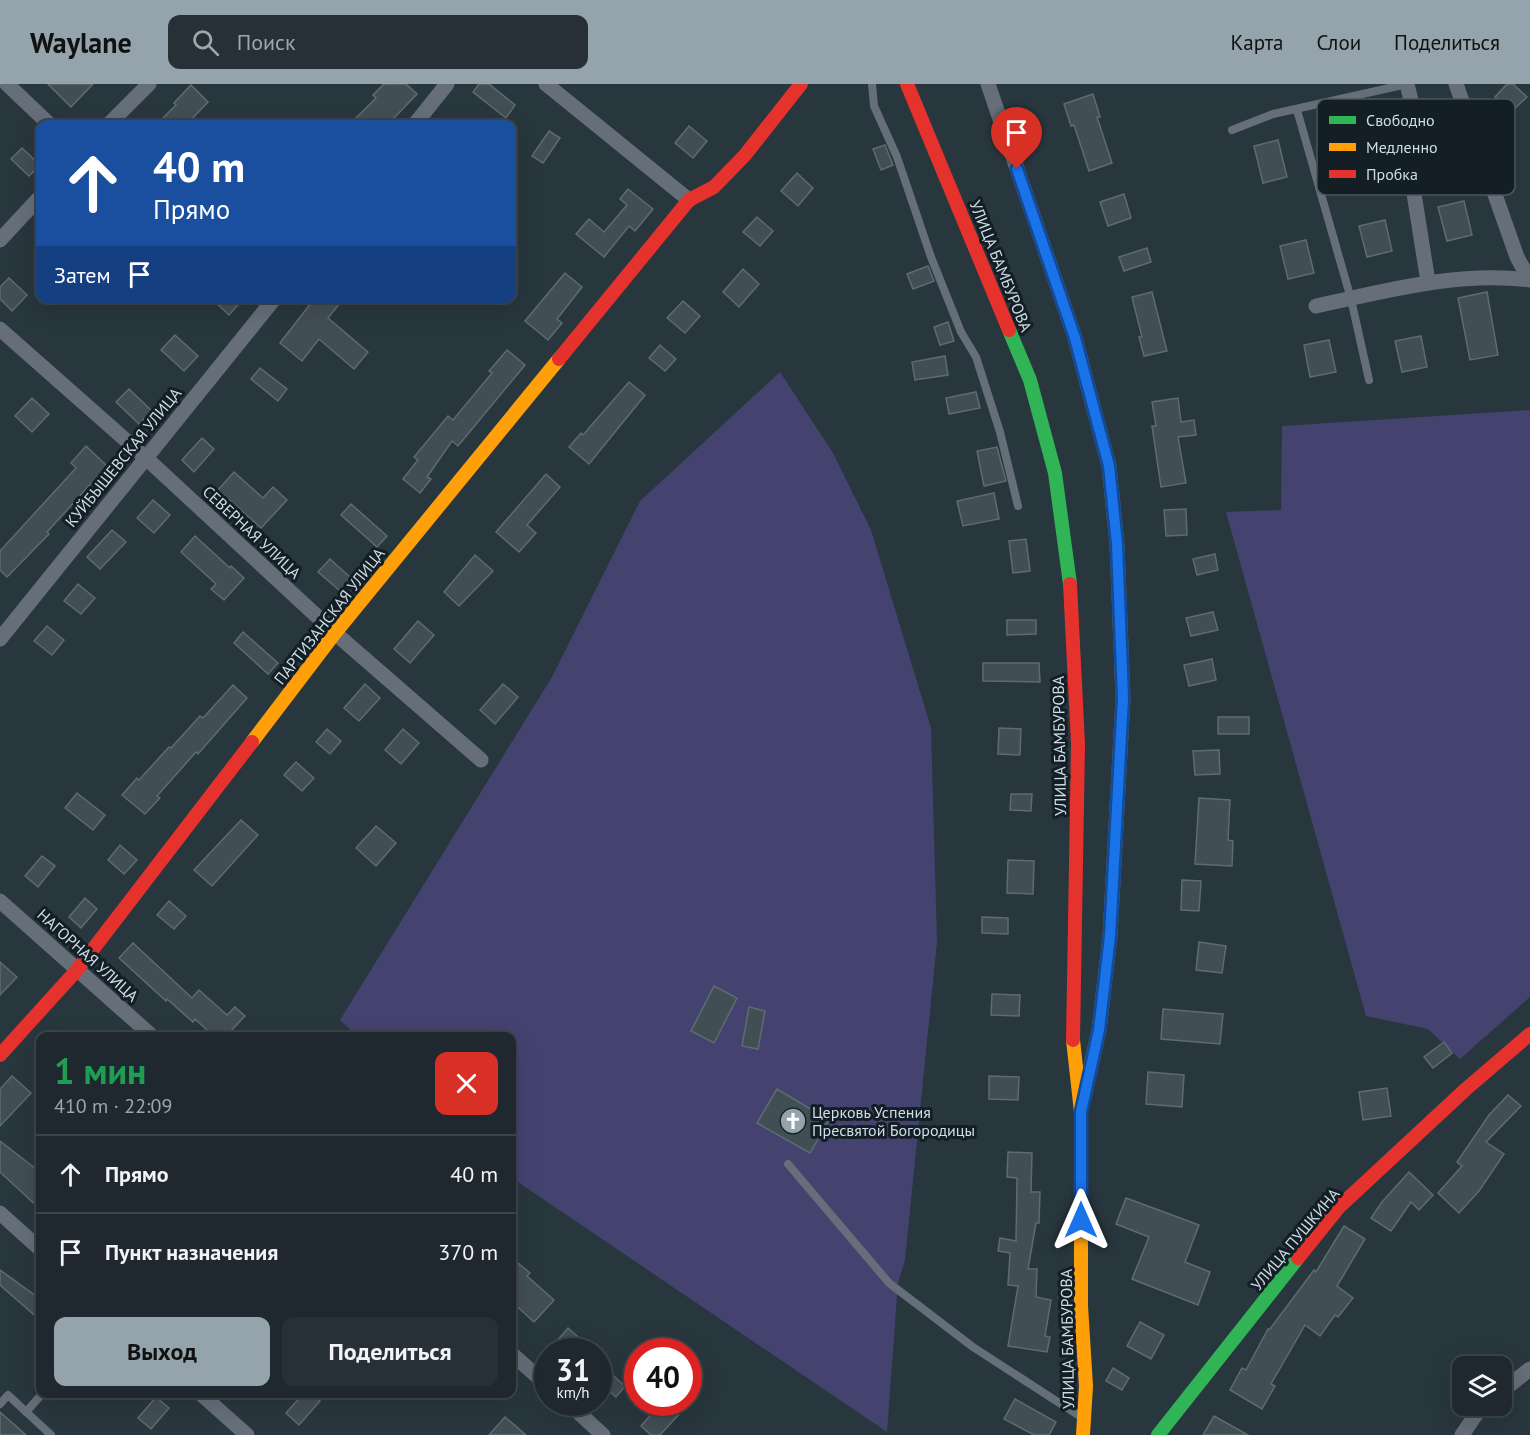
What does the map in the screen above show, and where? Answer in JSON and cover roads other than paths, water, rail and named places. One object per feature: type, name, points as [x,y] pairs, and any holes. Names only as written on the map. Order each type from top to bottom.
[{"type":"street","points":[[7,84],[45,120]]},
{"type":"street","points":[[114,120],[149,84]]},
{"type":"street","points":[[418,120],[447,84]]},
{"type":"street","points":[[546,84],[689,200],[714,186],[745,155],[801,84]]},
{"type":"street","name":"УЛИЦА БАМБУРОВА","points":[[907,84],[1030,380],[1055,473],[1069,570],[1078,744],[1073,1040],[1081,1112],[1081,1306],[1086,1386],[1083,1435]]},
{"type":"street","points":[[988,84],[1075,338],[1109,466],[1117,544],[1123,698],[1110,936],[1099,1030],[1081,1112]]},
{"type":"street","points":[[1407,84],[1411,99]]},
{"type":"street","points":[[1414,195],[1428,282]]},
{"type":"street","points":[[1496,195],[1517,257],[1530,279]]},
{"type":"street","name":"ПАРТИЗАНСКАЯ УЛИЦА","points":[[0,1055],[77,970],[335,633],[689,200]]},
{"type":"street","points":[[0,240],[36,201]]},
{"type":"street","points":[[1316,306],[1428,282],[1488,277],[1530,279]]},
{"type":"street","name":"КУЙБЫШЕВСКАЯ УЛИЦА","points":[[0,639],[270,303]]},
{"type":"street","name":"СЕВЕРНАЯ УЛИЦА","points":[[0,329],[146,458],[335,633],[481,760]]},
{"type":"street","name":"НАГОРНАЯ УЛИЦА","points":[[0,901],[147,1032]]},
{"type":"street","name":"УЛИЦА ПУШКИНА","points":[[1158,1435],[1339,1207],[1466,1089],[1530,1034]]},
{"type":"street","points":[[0,1213],[36,1245]]},
{"type":"street","points":[[516,1358],[534,1374]]},
{"type":"street","points":[[1512,1383],[1530,1369]]},
{"type":"street","points":[[205,1398],[247,1435]]},
{"type":"street","points":[[582,1416],[603,1435]]},
{"type":"street","points":[[1462,1435],[1475,1416]]},
{"type":"lane","points":[[872,84],[874,106],[897,157],[931,257],[961,332],[976,357],[1000,432],[1018,506]]},
{"type":"lane","points":[[1344,99],[1407,84]]},
{"type":"lane","points":[[1232,130],[1273,114],[1317,105]]},
{"type":"lane","points":[[1297,110],[1317,180]]},
{"type":"lane","points":[[1321,195],[1351,299],[1369,380]]},
{"type":"lane","points":[[788,1164],[889,1282],[973,1347],[1085,1419]]},
{"type":"lane","points":[[0,1404],[8,1395],[51,1435]]},
{"type":"lane","points":[[26,1412],[38,1398]]},
{"type":"place","name":"Церковь Успения Пресвятой Богородицы","points":[[793,1121]]}]
